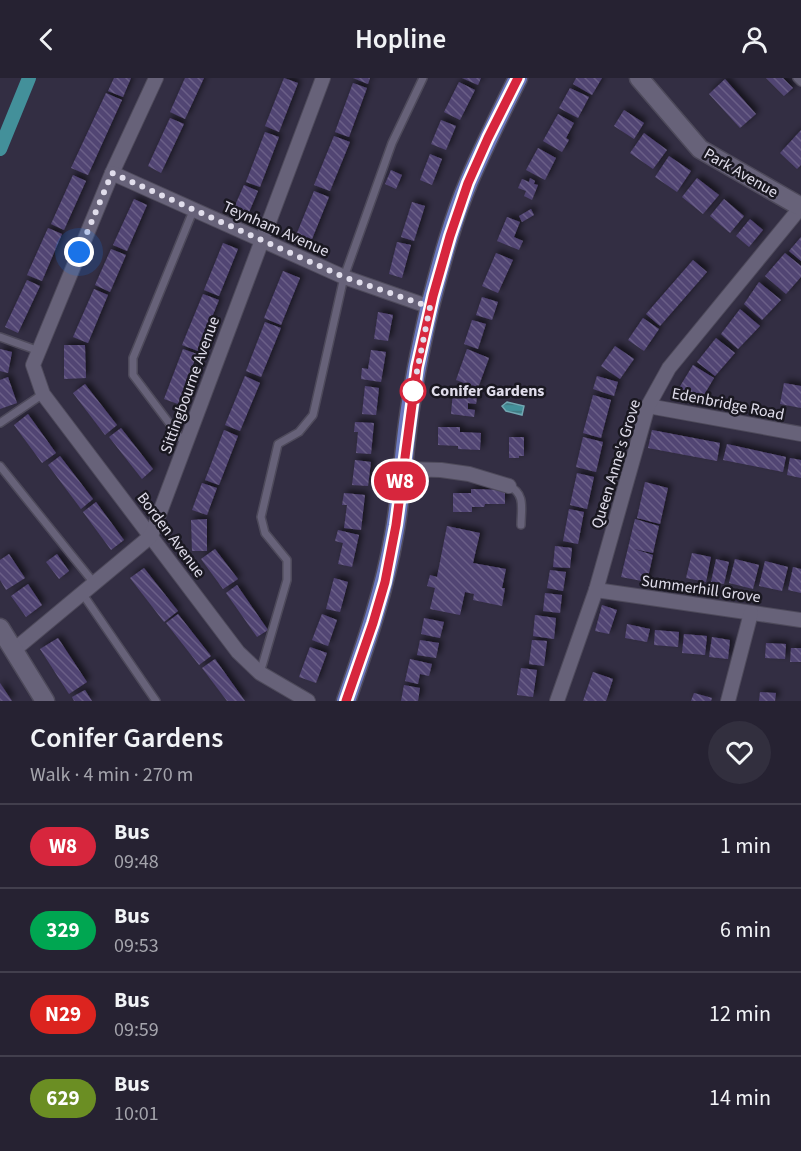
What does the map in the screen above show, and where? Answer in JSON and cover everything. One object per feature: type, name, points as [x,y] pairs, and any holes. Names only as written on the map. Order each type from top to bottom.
[{"type":"main road","points":[[346,701],[385,582],[394,537],[417,367],[430,307],[468,183],[518,78]]},
{"type":"street","points":[[39,351],[112,173],[156,78]]},
{"type":"street","name":"Sittingbourne Avenue","points":[[14,650],[151,536],[323,78]]},
{"type":"street","name":"Park Avenue","points":[[639,78],[700,149],[801,207]]},
{"type":"street","name":"Teynham Avenue","points":[[112,173],[344,277],[430,307]]},
{"type":"street","name":"Queen Anne's Grove","points":[[557,701],[596,590],[648,406],[669,368],[801,207]]},
{"type":"street","name":"Borden Avenue","points":[[39,351],[33,365],[43,394],[238,652],[260,673],[308,701]]},
{"type":"street","name":"Edenbridge Road","points":[[648,406],[801,435]]},
{"type":"street","points":[[402,468],[469,474],[509,486]]},
{"type":"street","name":"Summerhill Grove","points":[[596,590],[801,620]]},
{"type":"street","points":[[728,701],[751,613]]},
{"type":"street","points":[[0,628],[40,698]]},
{"type":"lane","points":[[260,673],[287,580],[287,560],[265,533],[261,517],[278,444],[299,432],[313,415],[344,277],[392,143],[423,78]]},
{"type":"lane","points":[[797,78],[801,82]]},
{"type":"lane","points":[[185,444],[133,375],[132,366],[133,358],[193,211]]},
{"type":"lane","points":[[0,337],[39,351]]},
{"type":"lane","points":[[0,423],[43,394]]},
{"type":"lane","points":[[0,466],[94,584]]},
{"type":"lane","points":[[509,486],[517,490],[520,496],[521,525]]},
{"type":"lane","points":[[82,593],[156,701]]},
{"type":"shaded area","points":[[507,402],[524,406],[522,415],[506,411],[502,406]]},
{"type":"building","points":[[114,78],[131,78],[123,97],[108,91]]},
{"type":"building","points":[[185,78],[204,78],[185,119],[170,112]]},
{"type":"building","points":[[284,78],[298,83],[279,132],[265,126]]},
{"type":"building","points":[[353,78],[370,78],[368,84]]},
{"type":"building","points":[[462,78],[481,78],[478,85]]},
{"type":"building","points":[[576,78],[602,78],[592,95],[573,84]]},
{"type":"building","points":[[766,78],[783,78],[793,88],[784,96]]},
{"type":"building","points":[[725,79],[756,114],[740,128],[709,94]]},
{"type":"building","points":[[459,82],[475,90],[460,120],[444,112]]},
{"type":"building","points":[[353,83],[367,88],[349,137],[335,132]]},
{"type":"building","points":[[570,88],[589,97],[578,118],[559,108]]},
{"type":"building","points":[[106,93],[122,100],[88,175],[71,168]]},
{"type":"building","points":[[624,110],[644,123],[634,139],[614,126]]},
{"type":"building","points":[[558,114],[574,123],[566,138],[569,140],[562,152],[543,141]]},
{"type":"building","points":[[170,118],[184,124],[161,173],[148,166]]},
{"type":"building","points":[[441,120],[456,126],[446,150],[431,144]]},
{"type":"building","points":[[801,130],[801,165],[797,169],[780,153]]},
{"type":"building","points":[[265,132],[279,137],[260,187],[246,182]]},
{"type":"building","points":[[644,133],[667,150],[653,169],[630,153]]},
{"type":"building","points":[[334,136],[350,142],[330,191],[314,185]]},
{"type":"building","points":[[538,148],[556,158],[545,180],[526,170]]},
{"type":"building","points":[[430,154],[442,159],[432,185],[420,180]]},
{"type":"building","points":[[669,156],[691,171],[677,192],[655,177]]},
{"type":"building","points":[[391,170],[402,175],[396,189],[385,184]]},
{"type":"building","points":[[73,175],[86,181],[64,230],[51,224]]},
{"type":"building","points":[[530,178],[535,181],[534,184],[538,185],[532,200],[524,196],[526,191],[518,188],[522,179],[529,182]]},
{"type":"building","points":[[697,178],[719,195],[703,214],[682,197]]},
{"type":"building","points":[[244,185],[258,191],[247,217],[233,210]]},
{"type":"building","points":[[314,191],[329,197],[310,244],[295,238]]},
{"type":"building","points":[[134,199],[147,205],[127,251],[113,245]]},
{"type":"building","points":[[724,199],[744,216],[730,233],[710,216]]},
{"type":"building","points":[[412,202],[425,206],[414,241],[401,237]]},
{"type":"building","points":[[531,209],[534,215],[522,222],[519,216]]},
{"type":"building","points":[[507,217],[520,222],[514,237],[523,241],[519,250],[497,241]]},
{"type":"building","points":[[750,219],[763,230],[749,247],[736,236]]},
{"type":"building","points":[[48,228],[62,234],[42,281],[27,275]]},
{"type":"building","points":[[801,237],[801,261],[789,251]]},
{"type":"building","points":[[397,242],[411,245],[402,278],[389,274]]},
{"type":"building","points":[[223,243],[238,249],[219,296],[204,290]]},
{"type":"building","points":[[111,249],[126,255],[110,292],[95,285]]},
{"type":"building","points":[[496,253],[513,260],[498,293],[482,286]]},
{"type":"building","points":[[785,253],[801,266],[801,277],[786,294],[765,276]]},
{"type":"building","points":[[693,260],[707,272],[660,326],[646,314]]},
{"type":"building","points":[[283,271],[300,278],[281,325],[264,318]]},
{"type":"building","points":[[27,280],[40,286],[18,333],[5,327]]},
{"type":"building","points":[[759,282],[781,300],[762,320],[744,304]]},
{"type":"building","points":[[94,289],[108,295],[88,343],[73,337]]},
{"type":"building","points":[[203,294],[219,300],[198,351],[182,345]]},
{"type":"building","points":[[482,297],[498,302],[492,320],[476,315]]},
{"type":"building","points":[[740,309],[760,326],[738,349],[721,334]]},
{"type":"building","points":[[378,312],[393,315],[388,341],[374,339]]},
{"type":"building","points":[[643,318],[659,329],[644,351],[628,340]]},
{"type":"building","points":[[472,320],[486,324],[478,349],[464,344]]},
{"type":"building","points":[[265,322],[281,328],[261,377],[246,371]]},
{"type":"building","points":[[716,338],[735,353],[715,376],[697,362]]},
{"type":"building","points":[[64,345],[85,345],[86,378],[64,379]]},
{"type":"building","points":[[615,346],[634,359],[620,379],[601,366]]},
{"type":"building","points":[[0,349],[12,352],[8,373],[0,371]]},
{"type":"building","points":[[183,349],[197,354],[178,404],[164,399]]},
{"type":"building","points":[[467,349],[489,358],[478,388],[456,380]]},
{"type":"building","points":[[371,350],[386,352],[381,382],[361,379],[362,368],[368,369]]},
{"type":"building","points":[[693,365],[714,378],[698,405],[676,393]]},
{"type":"building","points":[[245,376],[260,383],[240,431],[225,425]]},
{"type":"building","points":[[597,376],[618,382],[614,396],[593,389]]},
{"type":"building","points":[[8,377],[17,403],[0,409],[0,380]]},
{"type":"building","points":[[784,383],[801,386],[801,408],[780,404]]},
{"type":"building","points":[[85,384],[117,425],[105,435],[73,393]]},
{"type":"building","points":[[365,386],[379,388],[376,415],[362,414]]},
{"type":"building","points":[[453,391],[478,393],[476,404],[468,403],[468,409],[475,410],[474,417],[451,414]]},
{"type":"building","points":[[593,395],[611,400],[601,438],[583,433]]},
{"type":"building","points":[[28,414],[56,453],[42,463],[14,425]]},
{"type":"building","points":[[355,422],[374,423],[371,454],[356,453],[358,432],[354,432]]},
{"type":"building","points":[[438,427],[460,427],[460,432],[481,433],[480,450],[438,445]]},
{"type":"building","points":[[121,428],[153,469],[142,479],[109,437]]},
{"type":"building","points":[[224,430],[238,436],[219,485],[205,480]]},
{"type":"building","points":[[652,430],[720,443],[717,461],[648,448]]},
{"type":"building","points":[[509,437],[524,437],[524,456],[509,458]]},
{"type":"building","points":[[583,437],[603,442],[596,472],[576,467]]},
{"type":"building","points":[[727,444],[786,457],[783,472],[723,460]]},
{"type":"building","points":[[60,456],[93,499],[81,509],[48,465]]},
{"type":"building","points":[[790,458],[801,460],[801,478],[787,475]]},
{"type":"building","points":[[355,460],[371,462],[368,486],[352,485]]},
{"type":"building","points":[[577,473],[594,477],[587,509],[570,505]]},
{"type":"building","points":[[645,482],[668,488],[660,524],[637,518]]},
{"type":"building","points":[[202,483],[217,488],[207,515],[192,510]]},
{"type":"building","points":[[471,489],[505,490],[505,504],[485,504],[484,507],[472,507],[472,512],[453,512],[453,493],[471,493]]},
{"type":"building","points":[[344,493],[365,495],[361,530],[344,528],[347,505],[342,505]]},
{"type":"building","points":[[96,502],[124,540],[111,550],[83,512]]},
{"type":"building","points":[[569,509],[584,512],[578,544],[563,541]]},
{"type":"building","points":[[207,519],[207,551],[192,551],[191,520]]},
{"type":"building","points":[[635,519],[659,526],[653,553],[634,549],[653,555],[647,582],[621,577]]},
{"type":"building","points":[[447,526],[480,533],[473,563],[506,569],[502,588],[505,588],[502,606],[473,600],[474,594],[465,592],[460,615],[430,609],[435,588],[427,586],[430,575],[437,577]]},
{"type":"building","points":[[338,530],[359,535],[352,567],[338,564],[343,543],[335,541]]},
{"type":"building","points":[[555,546],[572,548],[570,568],[553,567]]},
{"type":"building","points":[[215,549],[238,579],[223,589],[201,559]]},
{"type":"building","points":[[692,553],[711,557],[706,582],[686,578]]},
{"type":"building","points":[[9,554],[25,578],[6,590],[0,580],[0,560]]},
{"type":"building","points":[[57,554],[69,571],[59,579],[46,562]]},
{"type":"building","points":[[716,559],[729,562],[724,584],[711,582]]},
{"type":"building","points":[[735,559],[759,565],[753,589],[729,583]]},
{"type":"building","points":[[765,561],[788,567],[782,591],[759,586]]},
{"type":"building","points":[[793,567],[801,569],[801,593],[788,590]]},
{"type":"building","points":[[144,568],[178,611],[164,622],[130,578]]},
{"type":"building","points":[[550,570],[566,572],[563,591],[547,588]]},
{"type":"building","points":[[334,578],[348,582],[340,612],[326,609]]},
{"type":"building","points":[[28,584],[42,605],[26,617],[11,596]]},
{"type":"building","points":[[237,585],[268,630],[257,637],[226,593]]},
{"type":"building","points":[[545,593],[562,595],[560,613],[543,611]]},
{"type":"building","points":[[602,605],[617,610],[609,634],[595,631]]},
{"type":"building","points":[[178,614],[211,656],[199,665],[166,623]]},
{"type":"building","points":[[322,614],[337,620],[328,646],[312,640]]},
{"type":"building","points":[[535,615],[556,618],[554,639],[533,636]]},
{"type":"building","points":[[424,618],[444,622],[440,638],[421,634]]},
{"type":"building","points":[[627,624],[650,629],[647,642],[625,638]]},
{"type":"building","points":[[655,630],[679,632],[678,647],[654,645]]},
{"type":"building","points":[[684,634],[707,636],[705,655],[682,653]]},
{"type":"building","points":[[712,637],[730,640],[728,659],[709,657]]},
{"type":"building","points":[[58,638],[87,682],[69,694],[40,649]]},
{"type":"building","points":[[420,640],[439,643],[436,658],[417,655]]},
{"type":"building","points":[[532,640],[547,641],[544,666],[529,664]]},
{"type":"building","points":[[766,643],[786,644],[785,659],[765,658]]},
{"type":"building","points":[[310,647],[327,653],[316,683],[299,677]]},
{"type":"building","points":[[791,648],[801,648],[801,662],[790,662]]},
{"type":"building","points":[[215,659],[245,701],[227,701],[202,668]]},
{"type":"building","points":[[410,659],[432,664],[429,676],[420,674],[418,684],[405,681]]},
{"type":"building","points":[[521,668],[537,670],[533,697],[517,695]]},
{"type":"building","points":[[593,672],[613,679],[606,701],[583,701]]},
{"type":"building","points":[[0,683],[12,701],[0,701]]},
{"type":"building","points":[[404,685],[420,688],[418,701],[401,701]]},
{"type":"building","points":[[85,690],[92,701],[74,701],[72,697]]},
{"type":"building","points":[[760,692],[776,693],[775,701],[759,701]]},
{"type":"building","points":[[694,693],[712,698],[711,701],[691,701]]},
{"type":"waterway","points":[[0,149],[29,78]]},
{"type":"bus line","name":"W8","points":[[346,701],[385,582],[396,525],[408,421],[417,367],[433,296],[468,183],[518,78]]},
{"type":"place","name":"Conifer Gardens","points":[[413,391]]},
{"type":"route","points":[[79,252],[112,173],[344,277],[401,299],[430,307],[413,391]]}]
